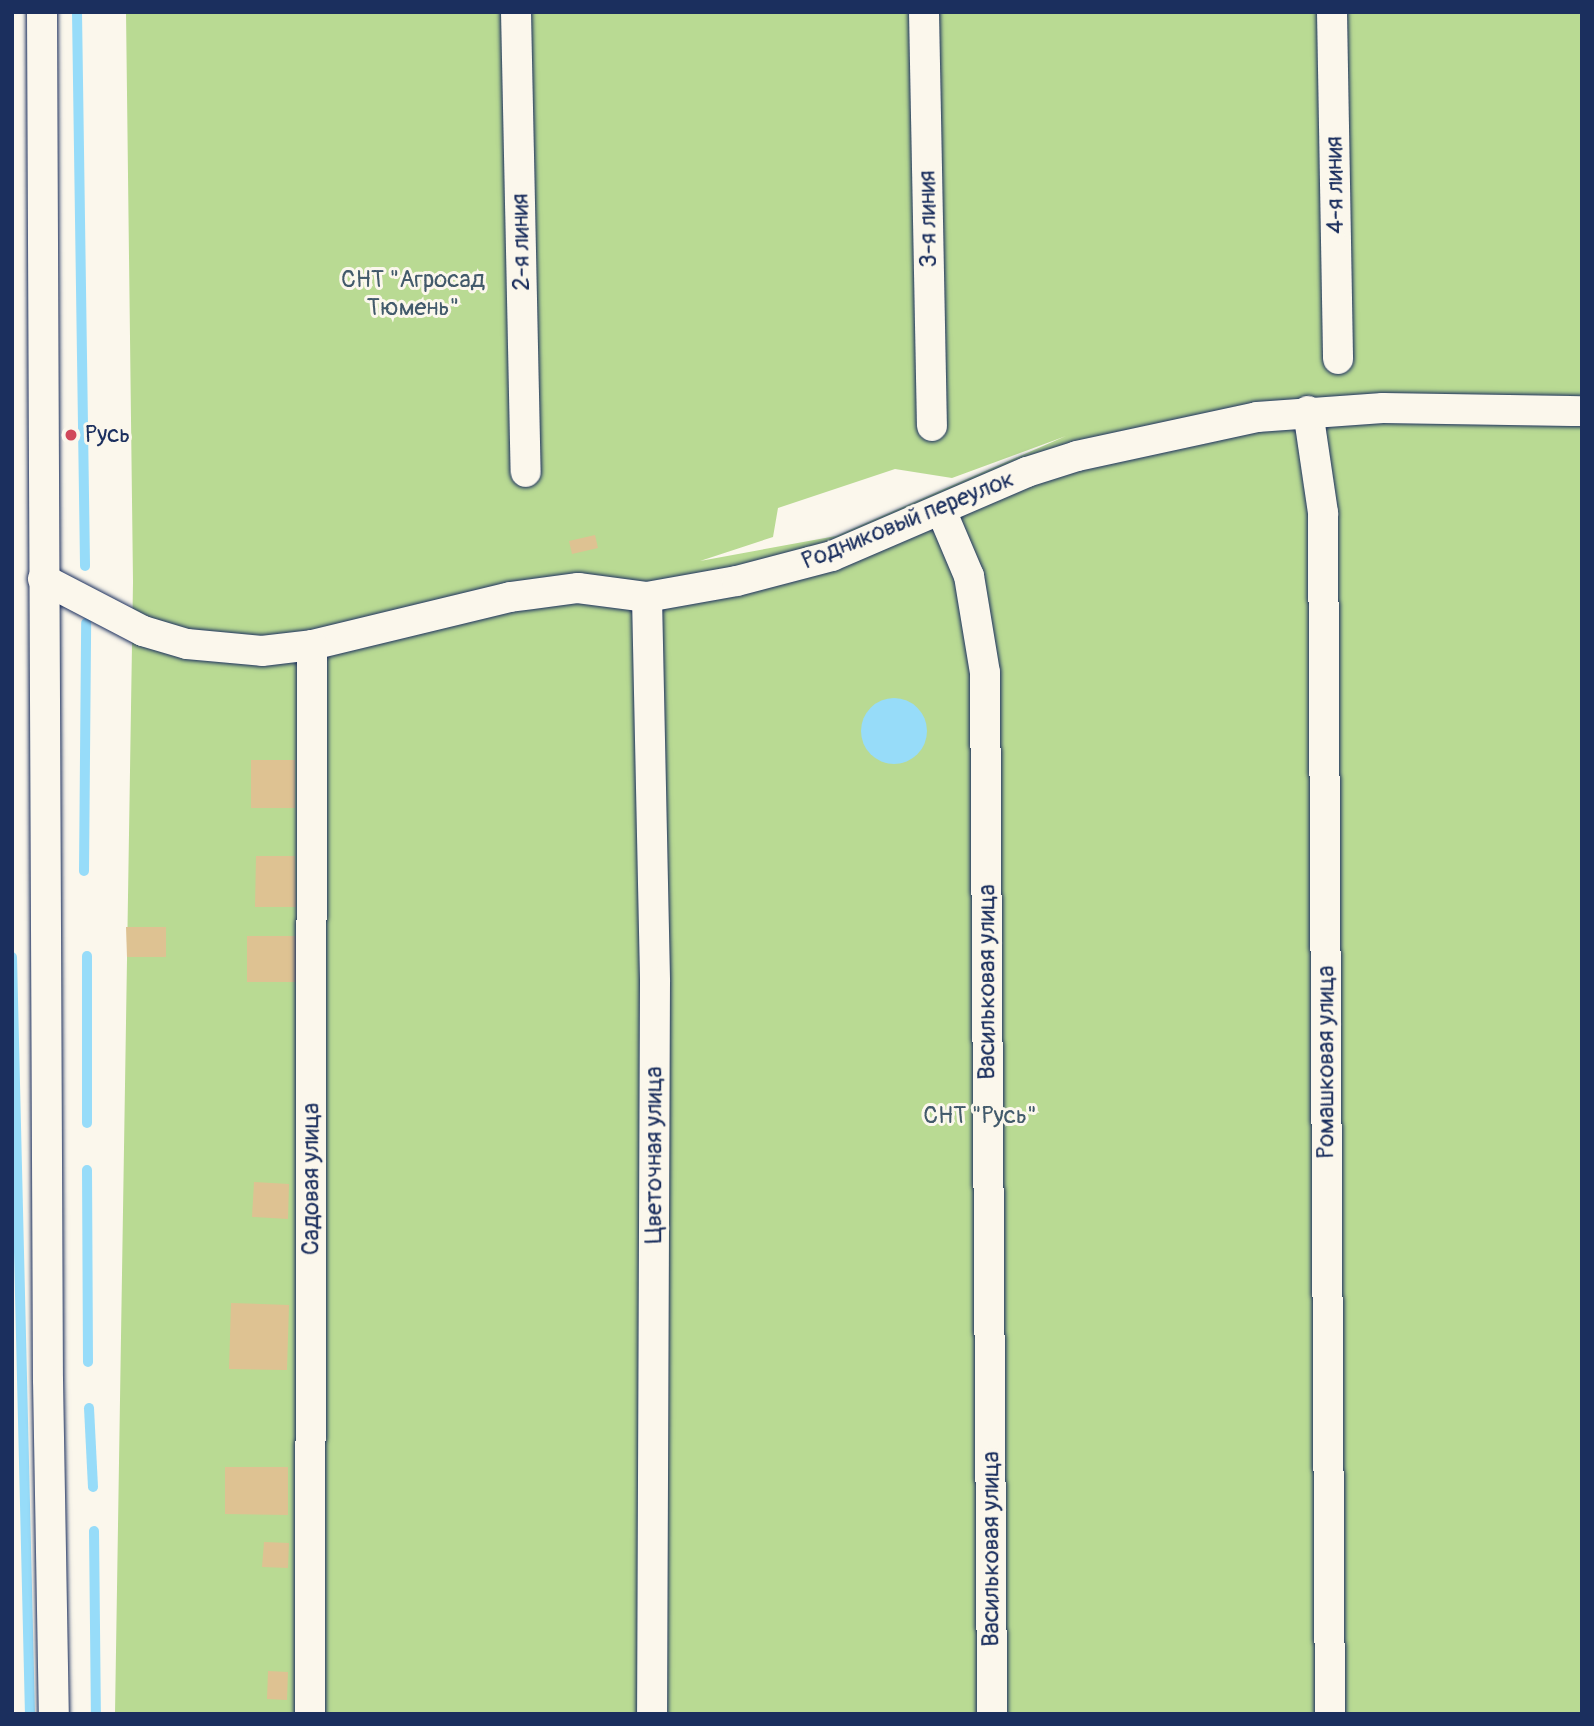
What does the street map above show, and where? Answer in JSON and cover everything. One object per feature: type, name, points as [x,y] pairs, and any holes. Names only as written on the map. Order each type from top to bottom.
[{"type":"street","points":[[42,12],[43,579],[54,1714]]},
{"type":"street","name":"2-я линия","points":[[516,12],[526,472]]},
{"type":"street","name":"3-я линия","points":[[924,12],[932,426]]},
{"type":"street","name":"4-я линия","points":[[1332,12],[1338,359]]},
{"type":"street","name":"Родниковый переулок","points":[[43,579],[143,631],[187,644],[262,651],[312,645],[510,597],[578,588],[647,597],[701,589],[832,556],[1077,456],[1308,411],[1582,411]]},
{"type":"street","name":"Ромашковая улица","points":[[1308,411],[1322,513],[1330,1714]]},
{"type":"street","name":"Васильковая улица","points":[[941,510],[969,576],[985,673],[992,1714]]},
{"type":"street","name":"Цветочная улица","points":[[647,597],[654,982],[652,1714]]},
{"type":"street","name":"Садовая улица","points":[[310,1714],[312,645]]},
{"type":"green space","name":"СНТ \"Русь\"","points":[[126,12],[1582,12],[1582,1714],[115,1714],[133,582]],"holes":[[[1066,436],[836,536],[700,561],[773,537],[778,508],[895,469],[952,478]]]},
{"type":"water","points":[[894,698],[907,701],[917,708],[924,718],[927,731],[924,744],[917,754],[907,761],[894,764],[881,761],[871,754],[864,744],[861,731],[864,718],[871,708],[881,701]]},
{"type":"building","points":[[595,535],[598,548],[572,554],[569,541]]},
{"type":"building","points":[[251,760],[295,760],[295,808],[251,808]]},
{"type":"building","points":[[256,856],[295,856],[296,907],[255,907]]},
{"type":"building","points":[[126,927],[166,927],[166,957],[127,957]]},
{"type":"building","points":[[247,936],[296,936],[296,982],[247,982]]},
{"type":"building","points":[[254,1182],[289,1184],[288,1219],[252,1217]]},
{"type":"building","points":[[231,1303],[289,1305],[287,1370],[229,1369]]},
{"type":"building","points":[[225,1467],[288,1467],[288,1515],[225,1514]]},
{"type":"building","points":[[264,1542],[289,1543],[288,1568],[262,1567]]},
{"type":"building","points":[[268,1671],[288,1672],[287,1700],[267,1699]]},
{"type":"waterway","points":[[77,12],[85,566]]},
{"type":"waterway","points":[[84,871],[86,623]]},
{"type":"waterway","points":[[87,956],[87,1123]]},
{"type":"waterway","points":[[12,957],[30,1714]]},
{"type":"waterway","points":[[87,1170],[88,1362]]},
{"type":"waterway","points":[[89,1408],[93,1487]]},
{"type":"waterway","points":[[94,1531],[96,1714]]},
{"type":"place","name":"Русь","points":[[71,435]]},
{"type":"park label","name":"СНТ \"Агросад Тюмень\"","points":[[413,294]]}]
